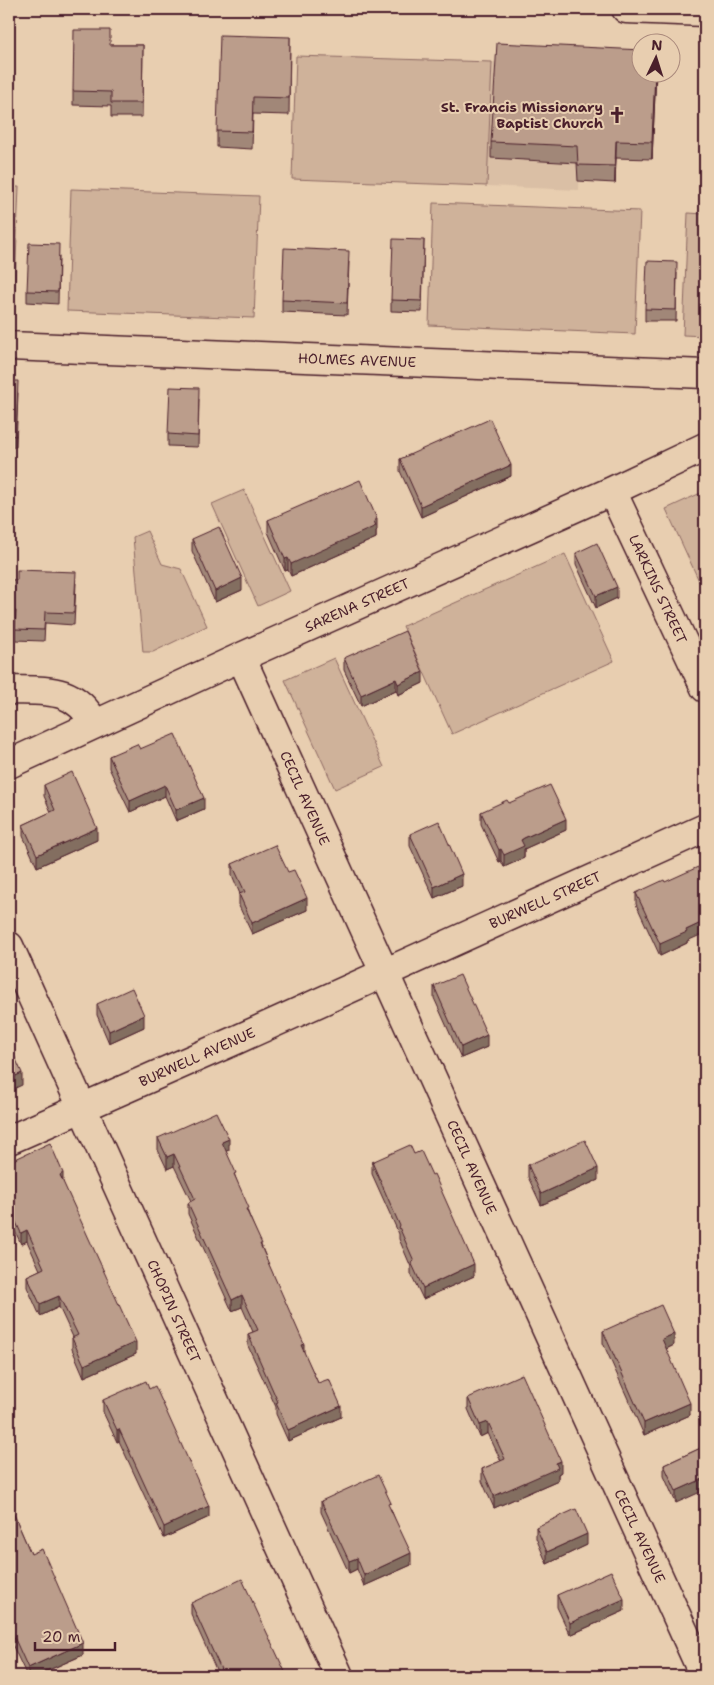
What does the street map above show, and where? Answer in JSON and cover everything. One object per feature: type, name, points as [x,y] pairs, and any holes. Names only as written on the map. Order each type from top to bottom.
[{"type":"street","points":[[626,9],[705,12]]},
{"type":"street","name":"HOLMES AVENUE","points":[[9,346],[705,374]]},
{"type":"street","name":"SARENA STREET","points":[[9,764],[705,447]]},
{"type":"street","name":"LARKINS STREET","points":[[612,491],[705,688]]},
{"type":"street","name":"CECIL AVENUE","points":[[241,657],[704,1676]]},
{"type":"street","points":[[9,690],[55,692],[68,696],[88,712],[95,724]]},
{"type":"street","name":"BURWELL STREET","points":[[384,972],[705,828]]},
{"type":"street","name":"CHOPIN STREET","points":[[9,946],[339,1676]]},
{"type":"street","name":"BURWELL AVENUE","points":[[9,1140],[236,1040],[384,972]]},
{"type":"shaded area","points":[[296,56],[492,62],[487,186],[292,179]]},
{"type":"shaded area","points":[[492,62],[584,66],[579,190],[487,186]]},
{"type":"shaded area","points":[[9,187],[19,187],[14,309],[9,309]]},
{"type":"shaded area","points":[[71,189],[259,196],[254,318],[67,311]]},
{"type":"shaded area","points":[[433,203],[640,211],[635,334],[429,325]]},
{"type":"shaded area","points":[[688,213],[705,214],[705,336],[683,335]]},
{"type":"shaded area","points":[[244,490],[290,591],[258,606],[212,504]]},
{"type":"shaded area","points":[[705,491],[705,594],[666,509]]},
{"type":"shaded area","points":[[147,531],[162,564],[181,569],[207,626],[153,652],[143,652],[133,537]]},
{"type":"shaded area","points":[[565,554],[614,661],[452,734],[403,626]]},
{"type":"shaded area","points":[[334,658],[384,767],[335,789],[285,680]]},
{"type":"building","points":[[74,30],[110,30],[110,45],[143,45],[142,103],[111,103],[111,92],[73,91]]},
{"type":"building","points":[[220,35],[290,37],[289,98],[253,97],[252,132],[217,131]]},
{"type":"building","points":[[497,43],[632,50],[632,82],[655,82],[652,142],[616,141],[615,166],[578,165],[577,146],[491,142]]},
{"type":"building","points":[[393,239],[424,240],[422,301],[391,300]]},
{"type":"building","points":[[29,243],[59,244],[58,292],[27,291]]},
{"type":"building","points":[[284,248],[349,251],[347,303],[282,300]]},
{"type":"building","points":[[647,261],[677,262],[676,310],[645,309]]},
{"type":"building","points":[[9,381],[18,381],[16,436],[9,435]]},
{"type":"building","points":[[170,387],[199,388],[198,436],[168,434]]},
{"type":"building","points":[[490,419],[511,465],[421,506],[400,459]]},
{"type":"building","points":[[360,480],[377,519],[374,521],[376,526],[291,564],[288,558],[285,559],[268,520]]},
{"type":"building","points":[[219,527],[242,578],[215,591],[192,539]]},
{"type":"building","points":[[597,543],[617,587],[596,596],[576,553]]},
{"type":"building","points":[[17,570],[76,572],[74,613],[45,612],[44,630],[15,629],[16,611],[9,611],[9,580],[17,580]]},
{"type":"building","points":[[405,631],[423,672],[398,684],[396,679],[361,695],[344,658]]},
{"type":"building","points":[[175,734],[204,798],[176,810],[165,785],[130,801],[109,756],[137,744],[140,749]]},
{"type":"building","points":[[72,772],[97,828],[37,855],[23,825],[55,810],[44,785]]},
{"type":"building","points":[[550,785],[566,819],[524,838],[521,840],[524,846],[504,855],[501,849],[499,850],[481,812],[507,800],[509,803]]},
{"type":"building","points":[[439,821],[462,874],[434,887],[410,834]]},
{"type":"building","points":[[275,845],[288,872],[294,870],[307,898],[252,923],[239,894],[245,892],[232,864]]},
{"type":"building","points":[[698,867],[700,873],[705,870],[705,921],[686,930],[687,932],[660,944],[636,893]]},
{"type":"building","points":[[460,975],[487,1035],[461,1047],[434,986]]},
{"type":"building","points":[[132,988],[144,1015],[109,1031],[97,1004]]},
{"type":"building","points":[[9,1044],[22,1073],[9,1079]]},
{"type":"building","points":[[216,1112],[229,1139],[222,1142],[249,1208],[246,1209],[304,1344],[301,1345],[318,1383],[329,1379],[341,1406],[288,1430],[276,1403],[278,1402],[248,1334],[258,1330],[242,1295],[232,1300],[188,1203],[195,1199],[174,1154],[167,1157],[158,1138]]},
{"type":"building","points":[[585,1140],[598,1168],[541,1194],[528,1165]]},
{"type":"building","points":[[50,1143],[63,1173],[60,1175],[136,1342],[84,1365],[72,1338],[78,1335],[59,1296],[40,1304],[27,1276],[44,1268],[27,1230],[21,1233],[9,1207],[9,1162]]},
{"type":"building","points":[[410,1145],[414,1154],[421,1151],[432,1175],[434,1174],[474,1264],[423,1288],[411,1262],[414,1261],[400,1226],[372,1162]]},
{"type":"building","points":[[661,1305],[674,1334],[662,1339],[690,1403],[644,1423],[603,1331]]},
{"type":"building","points":[[522,1374],[561,1461],[556,1463],[558,1468],[494,1496],[482,1469],[505,1459],[488,1422],[480,1425],[468,1398]]},
{"type":"building","points":[[146,1381],[149,1389],[155,1386],[209,1506],[164,1527],[119,1429],[117,1430],[103,1400]]},
{"type":"building","points":[[705,1446],[705,1478],[676,1491],[664,1465]]},
{"type":"building","points":[[378,1475],[391,1503],[388,1504],[411,1553],[364,1575],[357,1558],[349,1561],[321,1501]]},
{"type":"building","points":[[9,1503],[31,1554],[42,1549],[83,1643],[28,1668],[9,1626]]},
{"type":"building","points":[[576,1509],[587,1534],[547,1552],[536,1527]]},
{"type":"building","points":[[611,1571],[624,1599],[570,1623],[557,1595]]},
{"type":"building","points":[[242,1579],[287,1676],[224,1676],[191,1603]]},
{"type":"place","name":"St. Francis Missionary Baptist Church","points":[[617,115]]}]
